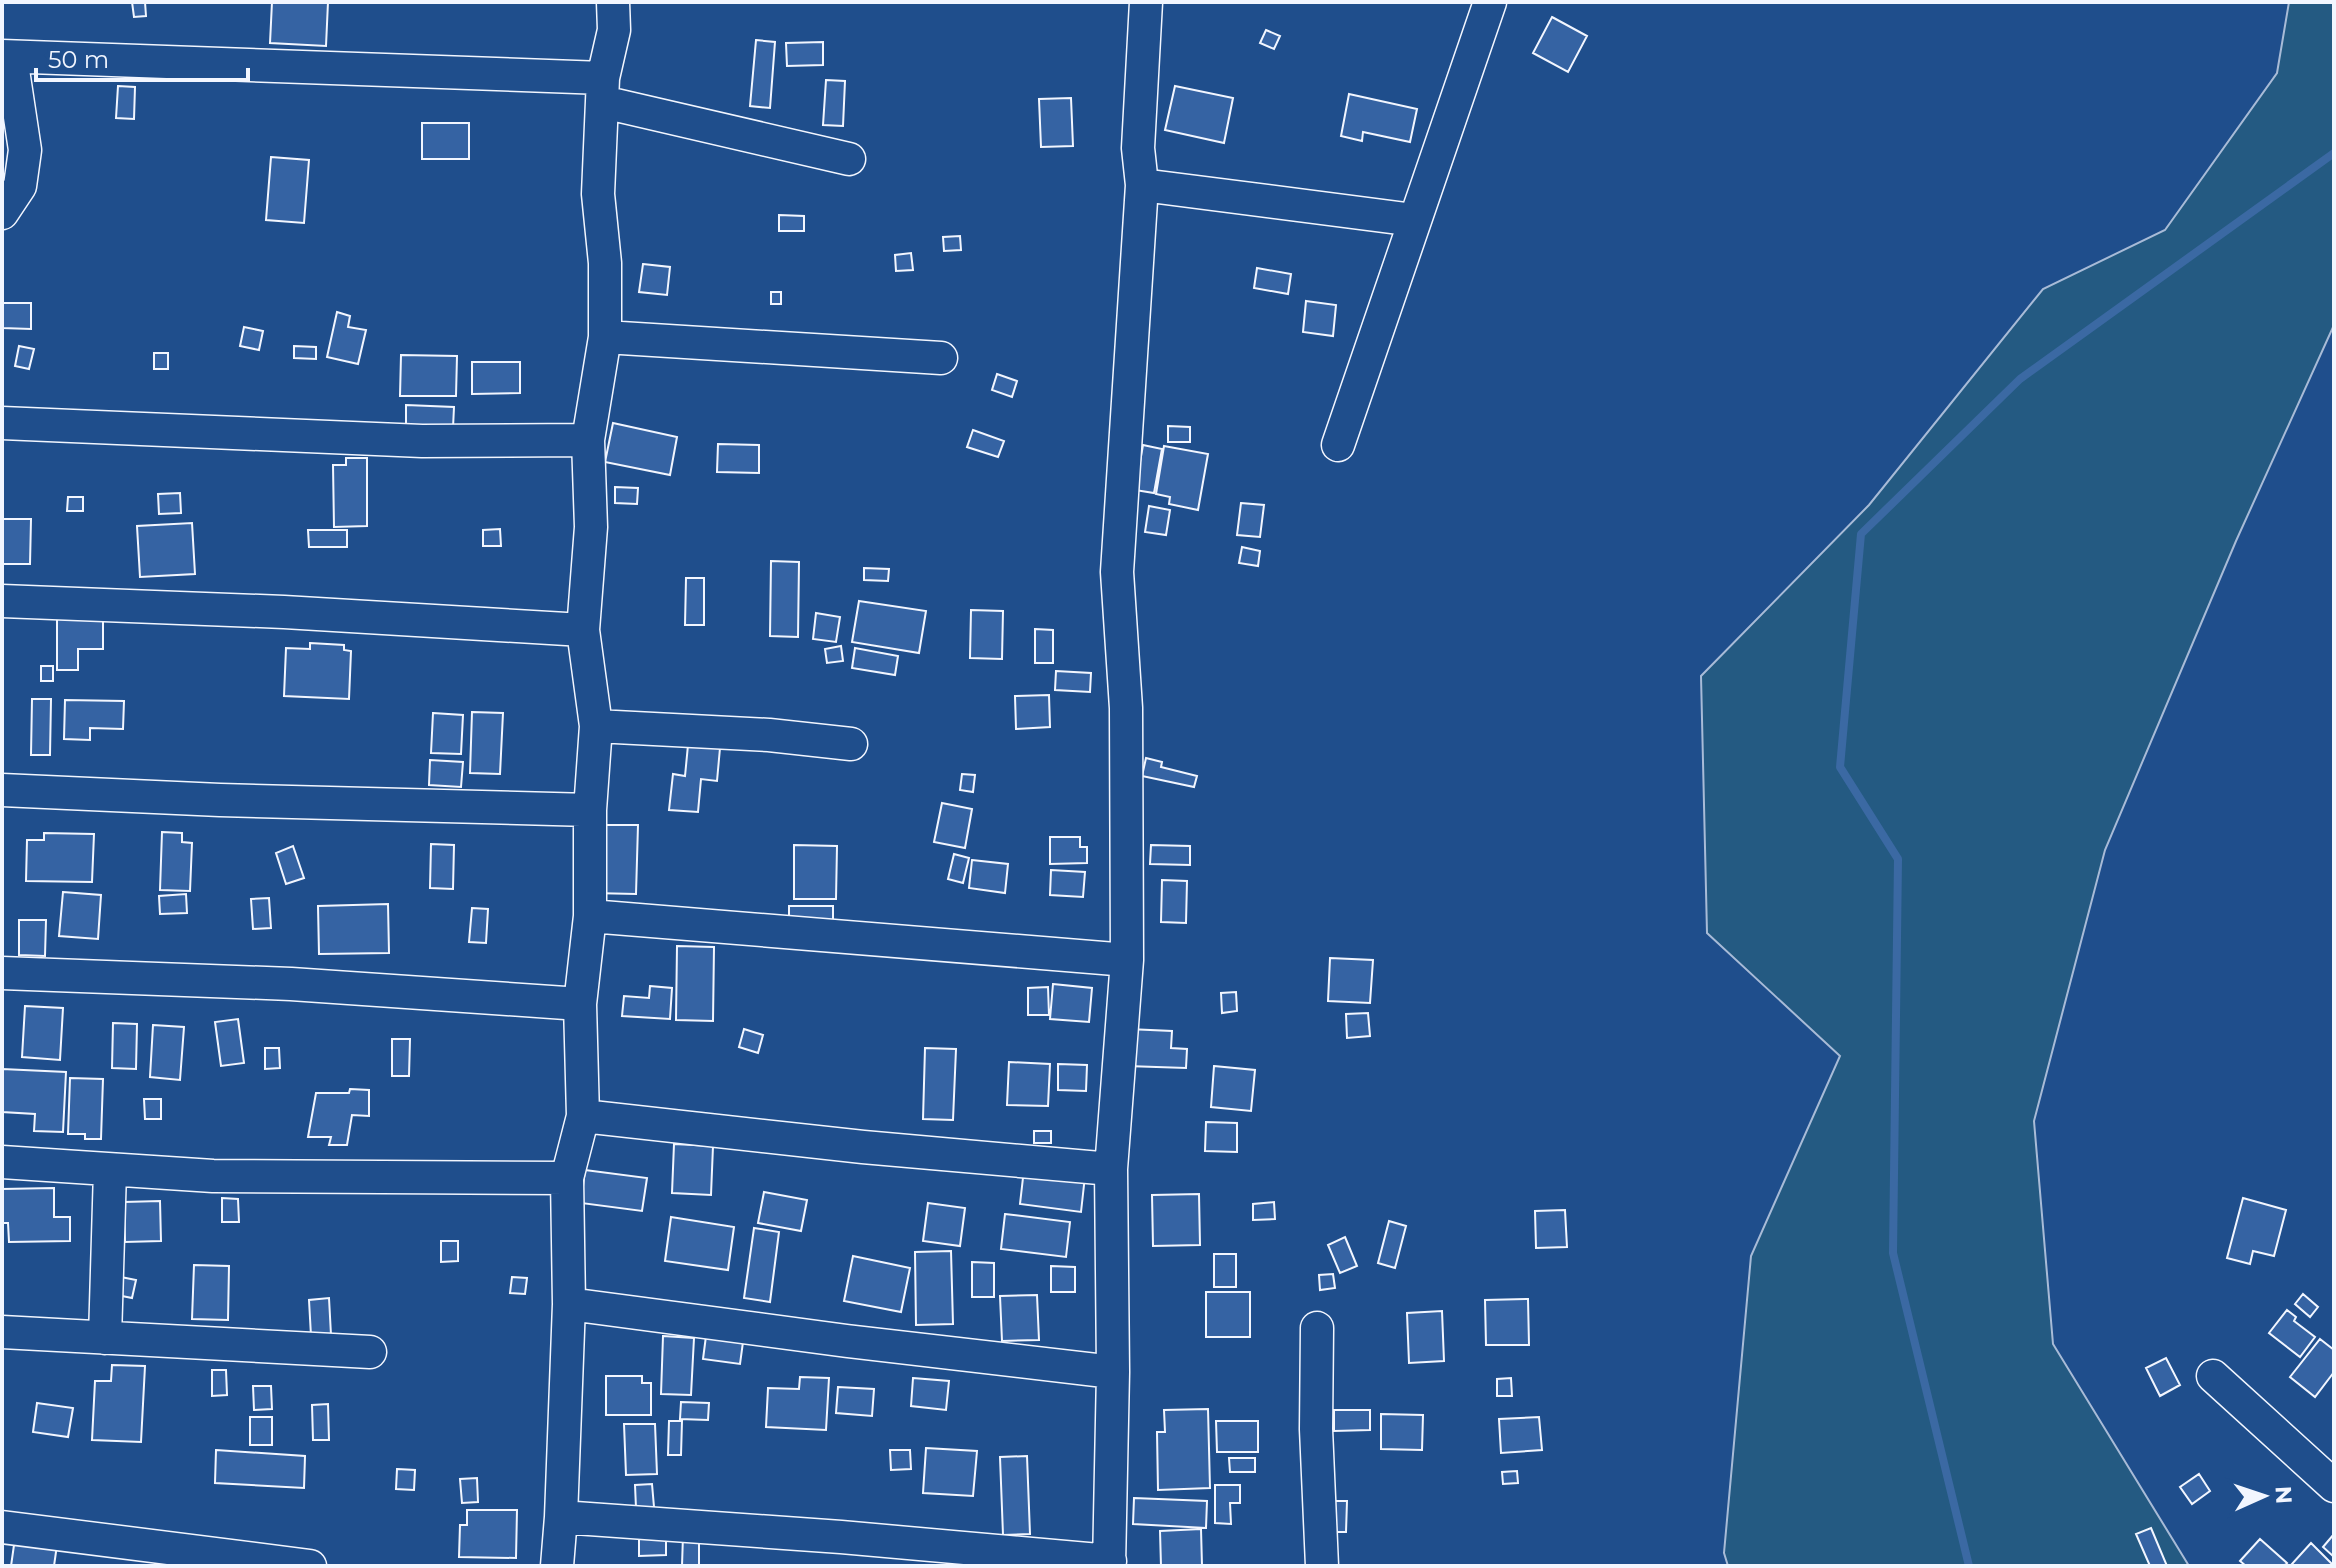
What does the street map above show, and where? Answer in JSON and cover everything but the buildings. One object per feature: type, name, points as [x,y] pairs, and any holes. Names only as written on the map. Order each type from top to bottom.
[{"type":"street","points":[[557,1566],[569,1304],[567,1178],[583,1116],[580,1004],[590,916],[590,810],[596,726],[583,630],[591,527],[588,440],[605,337],[605,263],[598,194],[603,90],[614,30],[613,2]]},
{"type":"street","points":[[561,1517],[841,1537],[1109,1564],[1113,1372],[1111,1169],[1127,960],[1126,708],[1117,572],[1142,185],[1138,148],[1146,2]]},
{"type":"street","points":[[1338,445],[1490,2]]},
{"type":"street","points":[[2,213],[20,186],[25,150],[7,57],[603,90],[849,159]]},
{"type":"street","points":[[1142,185],[1414,220]]},
{"type":"street","points":[[605,337],[941,358]]},
{"type":"street","points":[[2,423],[422,441],[588,440]]},
{"type":"street","points":[[2,601],[284,612],[583,630]]},
{"type":"street","points":[[596,726],[769,735],[851,744]]},
{"type":"street","points":[[2,790],[220,800],[590,810]]},
{"type":"street","points":[[590,916],[1127,960]]},
{"type":"street","points":[[2,973],[291,984],[580,1004]]},
{"type":"street","points":[[583,1116],[863,1147],[1111,1169]]},
{"type":"street","points":[[2,1162],[213,1176],[567,1178]]},
{"type":"street","points":[[105,1338],[110,1170]]},
{"type":"street","points":[[569,1304],[1113,1372]]},
{"type":"street","points":[[1317,1328],[1316,1429],[1322,1566]]},
{"type":"street","points":[[2,1332],[370,1352]]},
{"type":"street","points":[[2213,1376],[2334,1486]]},
{"type":"street","points":[[2,1527],[310,1566]]},
{"type":"shaded area","points":[[2289,2],[2334,2],[2334,325],[2236,541],[2105,850],[2034,1121],[2053,1344],[2189,1566],[1728,1566],[1724,1553],[1751,1256],[1840,1056],[1707,933],[1701,676],[1869,505],[2043,289],[2165,230],[2277,73]]},
{"type":"waterway","points":[[1969,1566],[1893,1253],[1898,859],[1840,767],[1861,534],[2020,379],[2334,153]]}]
